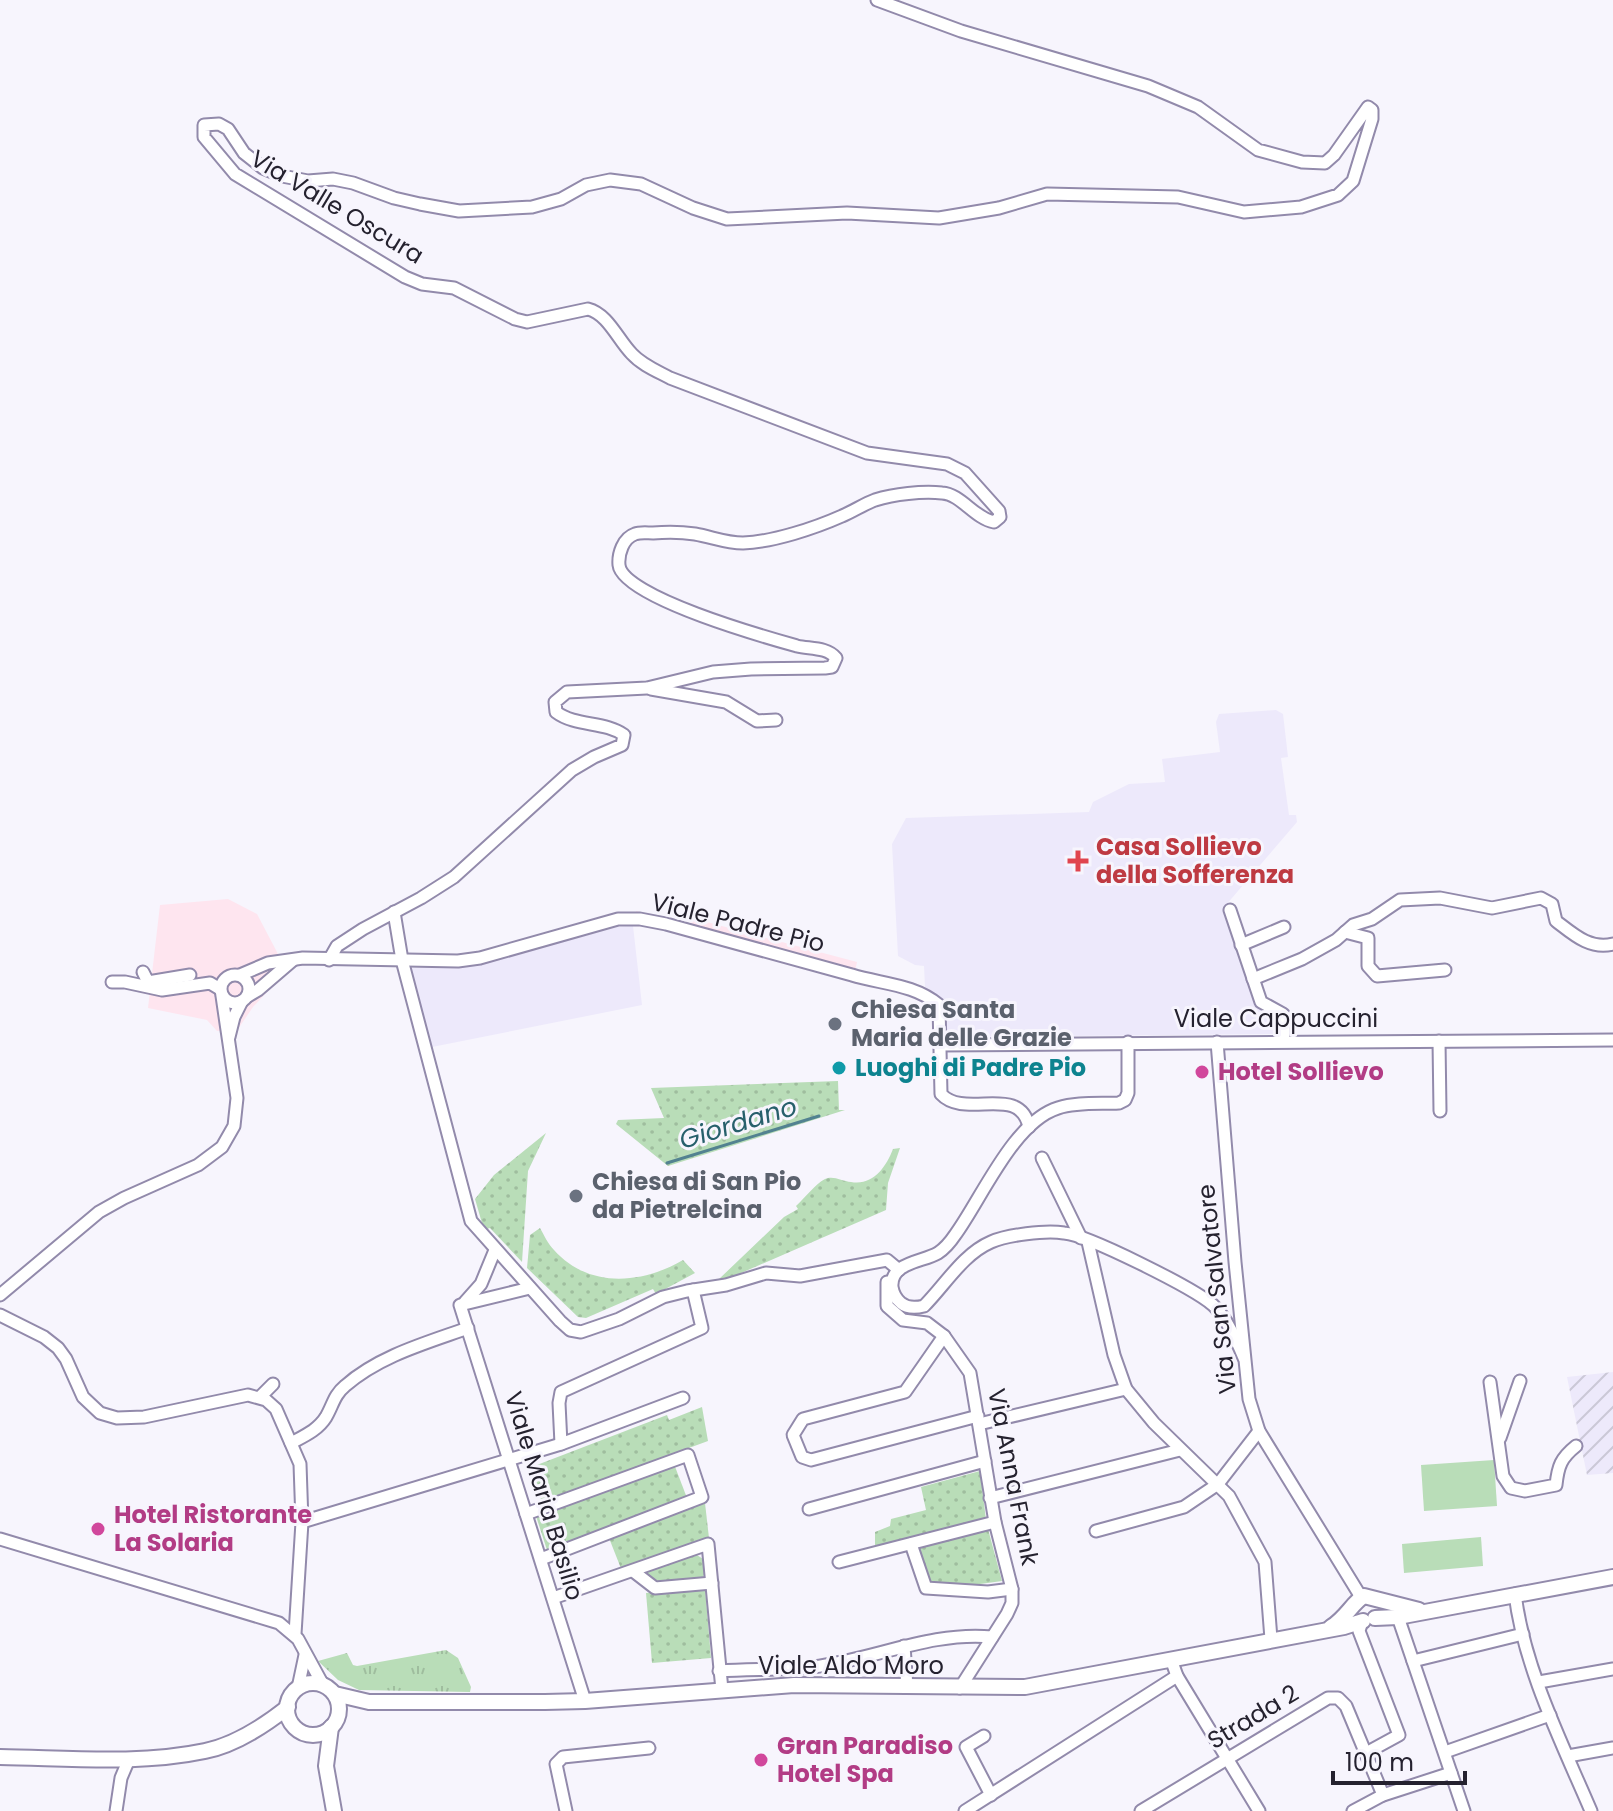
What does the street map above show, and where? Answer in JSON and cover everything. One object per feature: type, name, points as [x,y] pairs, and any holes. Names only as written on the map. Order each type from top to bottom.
[{"type":"main road","name":"Viale Aldo Moro","points":[[1364,1610],[1398,1617],[1613,1577]]},
{"type":"main road","name":"Viale Aldo Moro","points":[[329,1690],[369,1702],[585,1701],[798,1684],[1025,1687],[1327,1630],[1364,1610],[1426,1612]]},
{"type":"main road","points":[[326,1766],[304,1731],[288,1715],[293,1693],[298,1688],[315,1683],[329,1690],[339,1709],[326,1766],[334,1811]]},
{"type":"main road","name":"Viale Aldo Moro","points":[[334,1722],[369,1702]]},
{"type":"main road","points":[[0,1757],[146,1759],[208,1751],[256,1730],[288,1707]]},
{"type":"main road","points":[[256,1730],[287,1726],[304,1731],[325,1731],[334,1722]]},
{"type":"street","name":"Via Valle Oscura","points":[[329,960],[337,946],[454,877],[572,770],[622,745],[624,735],[617,730],[571,721],[556,712],[555,702],[567,692],[647,688],[713,672],[832,667],[836,658],[829,651],[801,647],[741,629],[665,602],[637,587],[621,573],[619,562],[622,546],[635,534],[675,532],[721,542],[744,543],[827,522],[871,501],[934,493],[949,494],[986,520],[997,520],[999,511],[965,473],[947,464],[867,453],[670,378],[632,354],[597,312],[588,309],[527,322],[454,288],[422,284],[405,277],[235,174],[204,137],[204,125],[219,124],[228,129],[244,153],[263,168],[282,176],[308,181],[333,179],[394,198],[459,211],[532,207],[561,199],[586,185],[610,180],[641,184],[693,208],[727,219],[847,213],[939,218],[999,208],[1047,194],[1178,197],[1244,212],[1301,207],[1338,195],[1353,181],[1372,119],[1372,110],[1368,107],[1325,163],[1302,162],[1258,150],[1184,99],[1095,69],[961,31],[877,0]]},
{"type":"street","points":[[647,688],[726,702],[757,721],[776,720]]},
{"type":"street","points":[[1253,979],[1302,959],[1336,940],[1353,925],[1372,919],[1400,900],[1440,898],[1492,908],[1541,898],[1552,904],[1556,921],[1581,940],[1602,947],[1613,944]]},
{"type":"street","points":[[1230,910],[1261,1002],[1283,1014],[1284,1041]]},
{"type":"street","points":[[394,912],[402,960],[471,1221],[570,1330],[581,1332],[619,1319],[663,1297],[726,1285],[766,1273],[800,1276],[887,1260]]},
{"type":"street","name":"Viale Padre Pio","points":[[240,975],[268,963],[293,959],[458,961],[480,958],[618,919],[640,919],[920,992],[939,1005],[939,1045]]},
{"type":"street","points":[[1241,945],[1284,927]]},
{"type":"street","points":[[1345,932],[1368,938],[1368,966],[1377,976],[1445,970]]},
{"type":"street","points":[[112,982],[162,990],[210,983],[231,1003],[258,990],[293,959]]},
{"type":"street","points":[[143,972],[148,982],[190,975]]},
{"type":"street","points":[[0,1295],[99,1212],[198,1165],[222,1147],[237,1114],[221,993],[226,977],[240,975],[249,985],[234,1017],[229,1038]]},
{"type":"street","name":"Viale Cappuccini","points":[[939,1045],[1613,1040]]},
{"type":"street","points":[[1439,1041],[1440,1111]]},
{"type":"street","points":[[1128,1042],[1128,1093],[1125,1100],[1056,1108],[1029,1127],[998,1164],[954,1237],[937,1253],[899,1270],[892,1282],[894,1295],[904,1305],[919,1307],[946,1283],[969,1256],[992,1242],[1042,1232],[1062,1232],[1177,1283],[1214,1306],[1236,1338],[1244,1358]]},
{"type":"street","name":"Via San Salvatore","points":[[1217,1042],[1249,1399],[1259,1431],[1364,1610]]},
{"type":"street","points":[[939,1045],[939,1087],[946,1099],[956,1103],[1016,1106],[1024,1112],[1029,1127]]},
{"type":"street","points":[[1042,1158],[1084,1240],[1126,1389],[1180,1450],[1229,1496],[1265,1562],[1271,1639]]},
{"type":"street","points":[[462,1304],[481,1284],[495,1250]]},
{"type":"street","points":[[887,1260],[899,1270]]},
{"type":"street","points":[[887,1260],[887,1306],[903,1320],[927,1323],[944,1336],[905,1392],[803,1419],[793,1435],[802,1457],[811,1460],[1126,1389]]},
{"type":"street","points":[[462,1304],[530,1288]]},
{"type":"street","points":[[561,1444],[561,1392],[702,1328],[693,1290]]},
{"type":"street","name":"Viale Maria Basilio","points":[[462,1304],[585,1701]]},
{"type":"street","points":[[0,1315],[44,1337],[58,1348],[83,1397],[100,1413],[117,1418],[144,1417],[242,1396],[260,1397],[276,1409],[300,1464],[302,1522],[295,1634],[329,1690]]},
{"type":"street","points":[[291,1443],[315,1430],[325,1419],[335,1395],[368,1369],[468,1328]]},
{"type":"street","name":"Via Anna Frank","points":[[944,1336],[970,1373],[990,1498],[1012,1589],[1012,1603],[960,1688]]},
{"type":"street","points":[[1499,1443],[1520,1381]]},
{"type":"street","points":[[1490,1382],[1503,1476],[1511,1488],[1525,1491],[1556,1485],[1559,1463],[1576,1446]]},
{"type":"street","points":[[260,1397],[273,1384]]},
{"type":"street","points":[[302,1522],[561,1444],[683,1398]]},
{"type":"street","points":[[1096,1531],[1184,1507],[1218,1484],[1259,1431]]},
{"type":"street","points":[[990,1498],[1180,1450]]},
{"type":"street","points":[[526,1514],[688,1455],[702,1497],[541,1559]]},
{"type":"street","points":[[809,1509],[985,1461]]},
{"type":"street","points":[[839,1562],[995,1522]]},
{"type":"street","points":[[0,1539],[258,1616],[279,1623],[295,1634]]},
{"type":"street","points":[[553,1598],[708,1544],[722,1690]]},
{"type":"street","points":[[911,1544],[926,1588],[988,1592],[1012,1589]]},
{"type":"street","points":[[633,1571],[655,1588],[712,1583]]},
{"type":"street","points":[[1515,1594],[1523,1634],[1550,1715],[1591,1811]]},
{"type":"street","points":[[1364,1610],[1359,1631],[1399,1735],[1366,1753]]},
{"type":"street","points":[[1398,1617],[1464,1811]]},
{"type":"street","points":[[1413,1661],[1523,1634]]},
{"type":"street","points":[[719,1671],[815,1667],[904,1646],[972,1635],[992,1637]]},
{"type":"street","points":[[904,1646],[907,1687]]},
{"type":"street","points":[[298,1688],[305,1655]]},
{"type":"street","points":[[1171,1659],[1177,1676],[1259,1811]]},
{"type":"street","points":[[1539,1682],[1613,1669]]},
{"type":"street","points":[[965,1811],[1177,1676]]},
{"type":"street","name":"Strada 2","points":[[1141,1811],[1328,1698],[1338,1698],[1346,1706],[1383,1795]]},
{"type":"street","points":[[1424,1781],[1446,1755],[1550,1715]]},
{"type":"street","points":[[984,1736],[966,1747],[991,1795]]},
{"type":"street","points":[[566,1811],[556,1764],[563,1757],[649,1748]]},
{"type":"street","points":[[1568,1756],[1613,1748]]},
{"type":"street","points":[[116,1811],[121,1778],[129,1759]]},
{"type":"street","points":[[1357,1810],[1383,1795],[1451,1773]]},
{"type":"shaded area","name":"Casa Sollievo della Sofferenza","points":[[1276,710],[1283,714],[1288,757],[1281,758],[1289,815],[1296,815],[1297,822],[1226,905],[1225,911],[1258,1006],[1280,1015],[1280,1034],[958,1037],[946,1033],[945,1008],[925,987],[924,966],[898,956],[892,844],[906,818],[1089,812],[1093,802],[1129,784],[1165,782],[1162,759],[1220,752],[1216,722],[1219,714]]},
{"type":"shaded area","points":[[228,899],[257,914],[278,954],[291,966],[253,1007],[238,1029],[217,1031],[207,1020],[148,1008],[160,905]]},
{"type":"shaded area","points":[[636,911],[689,925],[692,918],[857,962],[855,971],[666,927],[633,926]]},
{"type":"shaded area","points":[[633,926],[642,1005],[432,1047],[411,968],[484,963],[617,927]]},
{"type":"shaded area","points":[[1613,1372],[1613,1473],[1587,1475],[1567,1377]]},
{"type":"green space","points":[[838,1081],[839,1110],[845,1110],[668,1166],[616,1124],[618,1120],[664,1118],[651,1088]]},
{"type":"green space","points":[[546,1133],[528,1171],[522,1262],[490,1228],[484,1230],[475,1199],[494,1175]]},
{"type":"green space","points":[[900,1148],[888,1183],[886,1210],[725,1280],[718,1280],[784,1217],[798,1209],[796,1206],[821,1181],[831,1178],[866,1181],[878,1174],[893,1149]]},
{"type":"green space","points":[[540,1228],[552,1248],[568,1263],[599,1277],[633,1278],[683,1260],[695,1273],[656,1294],[653,1289],[586,1318],[578,1317],[527,1268],[530,1235]]},
{"type":"green space","points":[[702,1407],[708,1441],[542,1502],[529,1468],[667,1415],[669,1420]]},
{"type":"green space","points":[[1494,1460],[1497,1506],[1424,1511],[1421,1465]]},
{"type":"green space","points":[[674,1464],[687,1498],[547,1550],[536,1516]]},
{"type":"green space","points":[[980,1471],[986,1520],[875,1548],[875,1532],[890,1526],[891,1519],[926,1510],[921,1487]]},
{"type":"green space","points":[[705,1503],[709,1538],[622,1571],[609,1538]]},
{"type":"green space","points":[[988,1529],[1002,1581],[973,1585],[929,1583],[918,1547]]},
{"type":"green space","points":[[1481,1537],[1483,1566],[1404,1573],[1402,1544]]},
{"type":"green space","points":[[694,1553],[703,1559],[705,1574],[700,1580],[657,1585],[642,1573]]},
{"type":"green space","points":[[705,1588],[711,1658],[652,1663],[646,1593]]},
{"type":"green space","points":[[446,1650],[458,1658],[471,1687],[470,1692],[359,1690],[338,1680],[318,1661],[347,1653],[353,1665],[357,1666]]},
{"type":"waterway","name":"Giordano","points":[[667,1163],[819,1116]]},
{"type":"place","name":"Casa Sollievo della Sofferenza","points":[[1078,861]]},
{"type":"place","name":"Chiesa Santa Maria delle Grazie","points":[[835,1024]]},
{"type":"place","name":"Luoghi di Padre Pio","points":[[839,1068]]},
{"type":"place","name":"Hotel Sollievo","points":[[1202,1072]]},
{"type":"place","name":"Chiesa di San Pio da Pietrelcina","points":[[576,1196]]},
{"type":"place","name":"Hotel Ristorante La Solaria","points":[[98,1529]]},
{"type":"place","name":"Gran Paradiso Hotel Spa","points":[[761,1760]]}]
